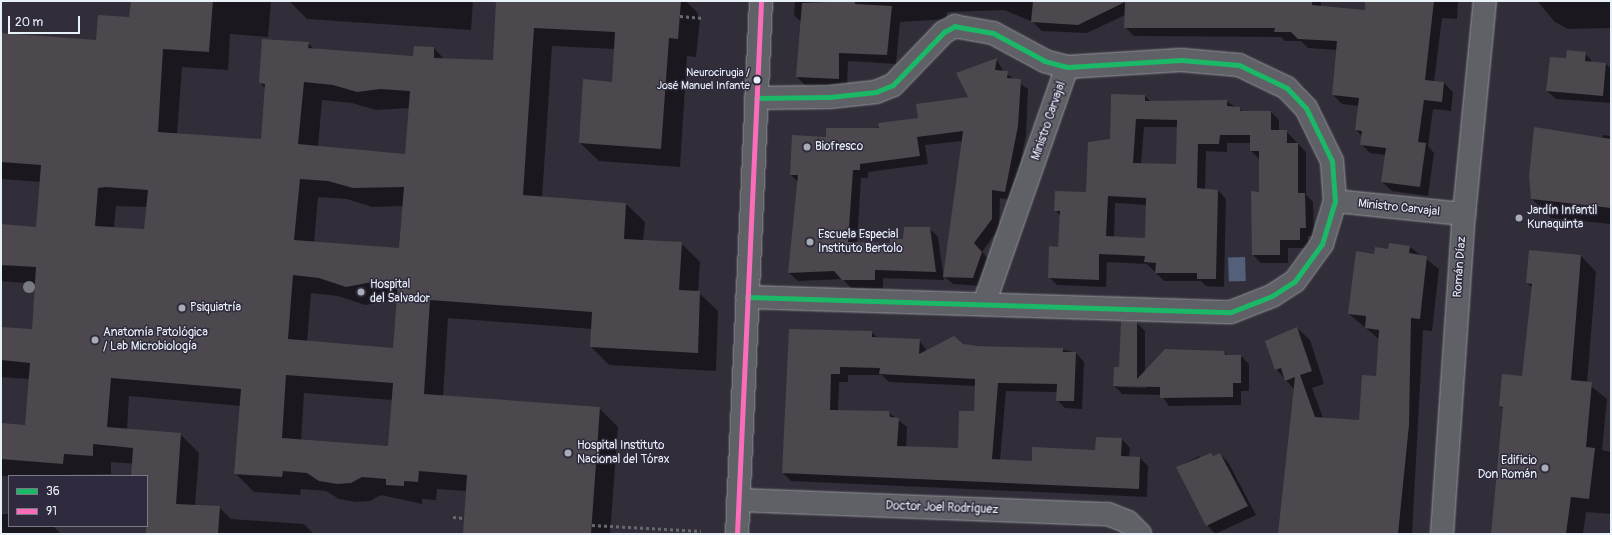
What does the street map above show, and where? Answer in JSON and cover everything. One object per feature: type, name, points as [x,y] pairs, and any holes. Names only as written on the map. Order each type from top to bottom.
[{"type":"street","points":[[737,534],[761,1]]},
{"type":"street","name":"Román Díaz","points":[[1442,534],[1464,214],[1486,1]]},
{"type":"street","points":[[756,98],[876,92],[893,85],[944,32],[955,26],[993,33],[1045,61],[1067,67]]},
{"type":"street","name":"Ministro Carvajal","points":[[747,296],[984,304],[1208,314],[1251,307],[1295,281],[1310,264],[1330,223],[1335,201],[1332,161],[1318,126],[1298,98],[1271,78],[1239,65],[1210,61],[1110,62],[1067,67],[984,304]]},
{"type":"street","name":"Ministro Carvajal","points":[[1335,201],[1464,214]]},
{"type":"street","name":"Doctor Joel Rodríguez","points":[[738,500],[1108,514],[1128,522],[1140,534]]},
{"type":"path","points":[[680,16],[703,18]]},
{"type":"path","points":[[453,517],[464,518]]},
{"type":"path","points":[[592,525],[701,531]]},
{"type":"water","points":[[1245,257],[1246,281],[1229,282],[1228,258]]},
{"type":"building","name":"Hospital del Salvador","points":[[131,1],[213,1],[209,52],[163,49],[158,132],[261,139],[265,84],[259,83],[262,39],[309,42],[308,48],[413,56],[414,46],[434,47],[434,58],[493,60],[496,1],[681,1],[678,39],[669,38],[661,149],[579,143],[583,79],[612,82],[615,32],[534,28],[523,195],[626,203],[624,239],[682,242],[679,290],[700,291],[698,353],[590,347],[592,312],[430,300],[424,394],[600,407],[591,534],[463,534],[467,475],[419,471],[418,482],[404,481],[404,486],[386,485],[386,479],[362,477],[351,483],[337,484],[319,481],[307,473],[283,471],[282,477],[234,474],[241,389],[111,378],[107,427],[181,433],[176,504],[220,506],[218,534],[146,534],[146,527],[148,527],[148,475],[131,475],[133,448],[93,444],[93,456],[64,454],[63,464],[1,459],[1,423],[25,425],[30,363],[1,360],[1,327],[32,329],[36,267],[1,265],[1,224],[36,227],[41,165],[1,162],[1,33],[96,40],[98,15],[129,17]],"holes":[[[304,82],[333,85],[357,92],[380,89],[410,91],[405,154],[298,144]],[[300,179],[328,181],[353,188],[404,187],[399,248],[294,240]],[[106,187],[148,190],[144,229],[95,226],[98,188]],[[293,275],[319,278],[346,287],[372,282],[398,284],[393,348],[288,339]],[[286,375],[393,383],[388,446],[282,438]]]},
{"type":"building","points":[[855,1],[855,4],[892,6],[887,55],[839,53],[839,79],[796,77],[802,3]]},
{"type":"building","points":[[1033,1],[1312,1],[1312,5],[1365,10],[1365,1],[1434,1],[1425,80],[1444,82],[1442,102],[1424,100],[1418,142],[1426,143],[1420,187],[1381,182],[1386,148],[1360,145],[1362,131],[1355,130],[1359,98],[1332,95],[1337,41],[1298,39],[1291,32],[1274,32],[1275,28],[1124,28],[1125,2],[1078,25],[1031,22]]},
{"type":"building","points":[[1567,50],[1586,52],[1585,61],[1606,63],[1603,96],[1546,91],[1550,57],[1566,58]]},
{"type":"building","points":[[997,58],[995,70],[1008,71],[1007,78],[1021,79],[1018,126],[1005,192],[992,190],[992,219],[974,243],[982,252],[973,278],[943,277],[963,131],[917,137],[920,156],[860,164],[860,170],[853,170],[848,242],[890,243],[890,239],[903,239],[904,227],[930,227],[936,272],[875,270],[875,280],[842,280],[834,271],[788,273],[798,175],[790,175],[792,135],[826,137],[826,128],[879,128],[878,123],[918,118],[916,104],[968,97],[956,73]]},
{"type":"building","points":[[1111,94],[1145,95],[1145,101],[1227,100],[1227,106],[1240,107],[1240,111],[1271,111],[1271,130],[1287,130],[1287,143],[1298,143],[1298,193],[1305,193],[1306,228],[1300,228],[1300,240],[1280,240],[1280,255],[1252,255],[1251,191],[1259,192],[1259,151],[1250,151],[1250,135],[1220,135],[1219,144],[1198,144],[1197,188],[1218,190],[1216,279],[1197,279],[1197,273],[1155,273],[1156,263],[1144,262],[1145,256],[1099,254],[1099,280],[1048,278],[1049,246],[1058,247],[1060,211],[1054,211],[1055,191],[1086,192],[1088,142],[1110,139]],"holes":[[[1136,119],[1177,120],[1176,164],[1133,163]],[[1108,196],[1146,198],[1145,238],[1106,236]]]},
{"type":"building","points":[[1534,127],[1611,139],[1611,208],[1531,199],[1529,177]]},
{"type":"building","points":[[1389,243],[1410,246],[1409,253],[1427,256],[1420,319],[1411,318],[1409,425],[1398,534],[1278,534],[1295,377],[1285,381],[1281,368],[1275,370],[1265,341],[1297,327],[1312,371],[1300,375],[1315,417],[1359,420],[1362,375],[1376,376],[1379,330],[1365,328],[1366,316],[1348,314],[1356,251],[1374,254],[1375,247],[1388,249]]},
{"type":"building","points":[[1529,250],[1581,255],[1571,380],[1592,382],[1586,447],[1595,448],[1589,499],[1571,497],[1566,534],[1491,534],[1503,407],[1499,406],[1502,374],[1522,376],[1532,284],[1526,283]]},
{"type":"building","points":[[1121,321],[1137,322],[1137,379],[1165,349],[1224,351],[1225,355],[1241,355],[1241,383],[1233,383],[1233,397],[1160,398],[1160,387],[1113,386],[1114,367],[1119,367]]},
{"type":"building","points":[[789,329],[872,331],[872,337],[920,339],[919,354],[954,336],[963,344],[979,346],[1063,348],[1063,352],[1076,352],[1074,401],[1056,401],[1057,384],[998,383],[992,459],[1032,461],[1032,447],[1095,450],[1096,437],[1122,438],[1121,456],[1140,457],[1139,489],[782,473]],"holes":[[[840,367],[880,368],[879,374],[975,379],[974,411],[959,411],[958,448],[897,446],[899,418],[890,417],[889,411],[830,410],[831,374],[840,374]]]},
{"type":"building","points":[[1211,453],[1213,456],[1220,453],[1248,506],[1206,526],[1176,467]]},
{"type":"transit line","name":"91","points":[[737,534],[761,1]]},
{"type":"transit line","name":"36","points":[[747,297],[1231,312],[1272,296],[1295,281],[1322,244],[1335,201],[1332,161],[1306,108],[1287,88],[1239,65],[1181,60],[1067,67],[1045,61],[993,33],[955,26],[944,32],[893,85],[876,92],[829,97],[756,98]]},
{"type":"place","name":"Neurocirugia / José Manuel Infante","points":[[757,80]]},
{"type":"place","name":"Biofresco","points":[[807,147]]},
{"type":"place","name":"Jardín Infantil Kunaquinta","points":[[1519,218]]},
{"type":"place","name":"Escuela Especial Instituto Bertolo","points":[[810,242]]},
{"type":"place","name":"Hospital del Salvador","points":[[361,292]]},
{"type":"place","name":"Psiquiatría","points":[[182,308]]},
{"type":"place","name":"Anatomía Patológica / Lab Microbiología","points":[[95,340]]},
{"type":"place","name":"Hospital Instituto Nacional del Tórax","points":[[568,453]]},
{"type":"place","name":"Edificio Don Román","points":[[1545,468]]}]
